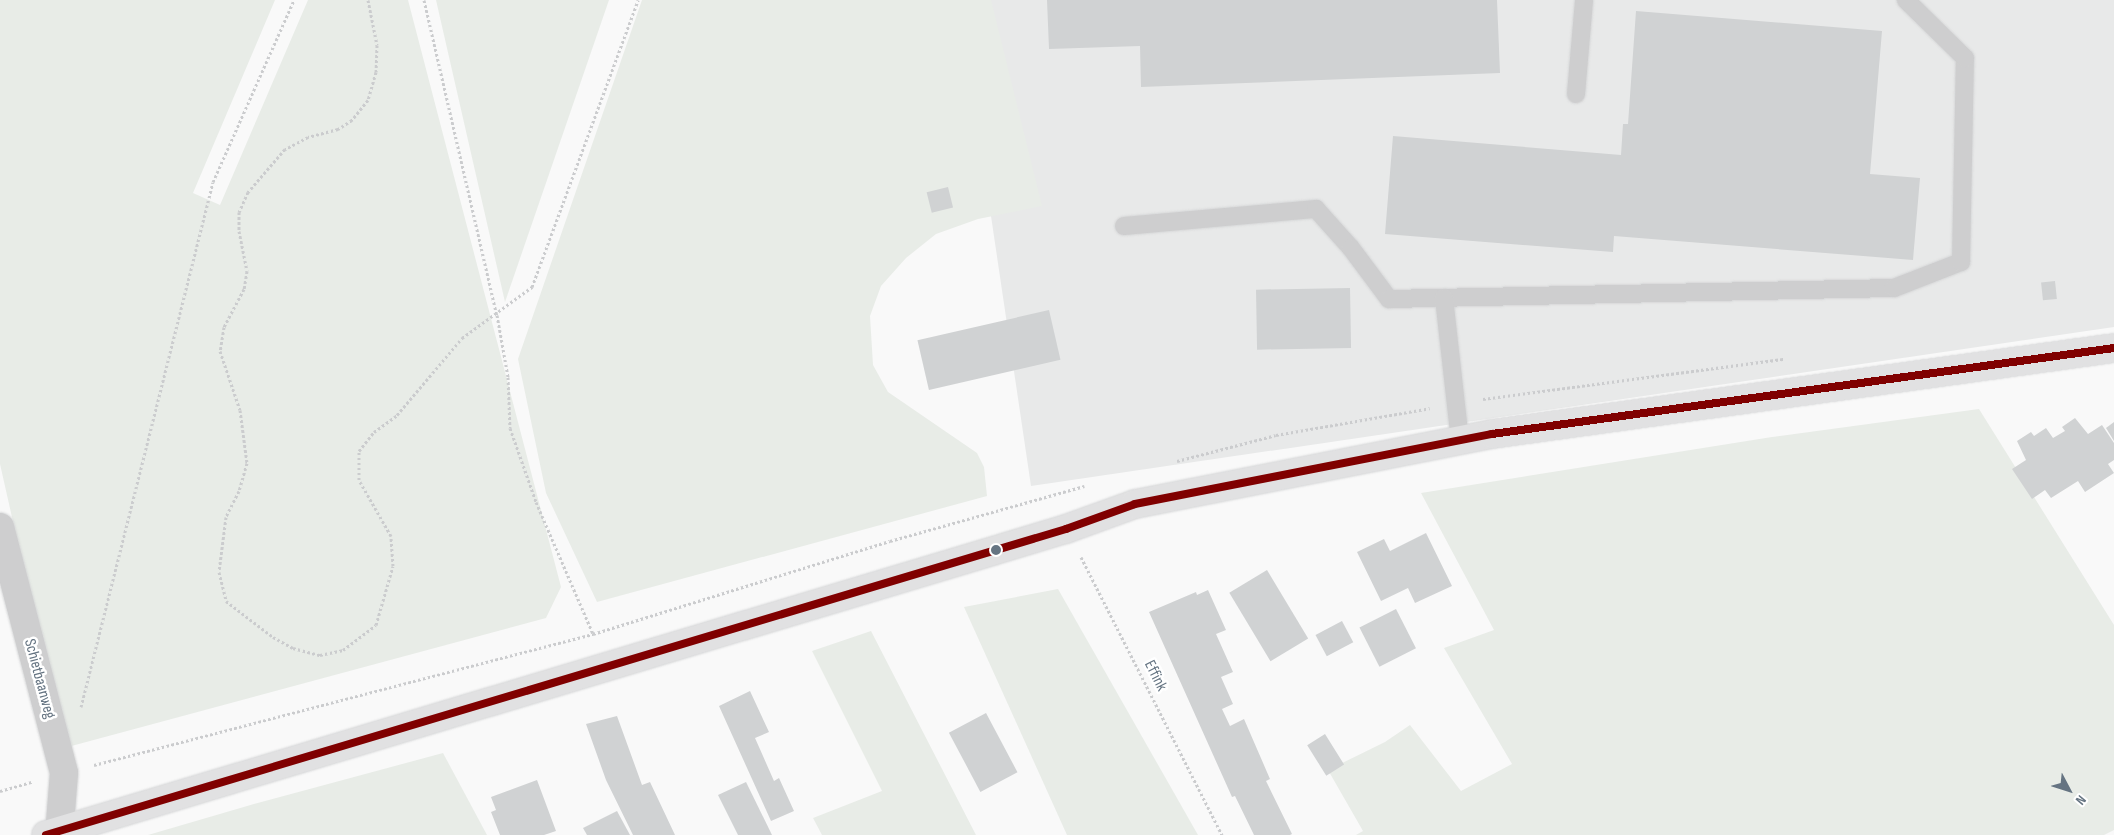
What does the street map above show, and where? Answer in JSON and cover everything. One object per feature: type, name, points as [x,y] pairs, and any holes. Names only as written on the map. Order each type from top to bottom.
[{"type":"main road","points":[[55,834],[1066,529],[1135,504],[1460,440],[2114,348]]},
{"type":"street","name":"Schietbaanweg","points":[[0,527],[64,772],[55,834]]},
{"type":"lane","points":[[1576,94],[1584,0]]},
{"type":"lane","points":[[1124,226],[1316,209],[1351,248],[1389,299],[1894,288],[1961,262],[1965,58],[1906,0]]},
{"type":"lane","points":[[1444,298],[1460,440]]},
{"type":"path","points":[[78,714],[213,182],[294,0]]},
{"type":"path","points":[[368,0],[378,45],[376,72],[368,100],[352,120],[338,129],[308,137],[286,149],[248,192],[239,212],[239,231],[247,271],[244,290],[224,327],[220,351],[240,410],[247,463],[239,491],[226,517],[219,572],[226,601],[273,637],[293,648],[320,655],[343,650],[376,625],[393,566],[391,536],[359,480],[359,451],[374,432],[397,415],[462,338],[497,315],[532,288],[638,0]]},
{"type":"path","points":[[424,0],[497,315],[508,377],[510,428],[536,502],[593,634]]},
{"type":"path","name":"Effink","points":[[1066,529],[1222,835]]},
{"type":"shaded area","points":[[0,0],[275,0],[193,193],[220,205],[308,0],[408,0],[561,587],[546,618],[64,748],[0,464]]},
{"type":"shaded area","points":[[436,0],[609,0],[505,302]]},
{"type":"shaded area","points":[[642,0],[991,0],[1042,206],[978,219],[936,234],[906,258],[881,286],[870,316],[873,365],[888,392],[977,453],[984,467],[987,496],[597,602],[546,493],[518,359]]},
{"type":"shaded area","points":[[959,0],[2114,0],[2114,327],[1031,486]]},
{"type":"shaded area","points":[[1979,409],[2114,625],[2114,830],[2104,835],[1356,835],[1363,831],[1328,770],[1385,742],[1410,725],[1461,791],[1512,764],[1444,648],[1494,630],[1421,493],[1772,437]]},
{"type":"shaded area","points":[[1058,589],[1198,835],[1067,835],[964,607]]},
{"type":"shaded area","points":[[871,631],[976,835],[822,835],[813,818],[882,791],[812,651]]},
{"type":"shaded area","points":[[443,753],[487,835],[148,835],[254,804]]},
{"type":"building","points":[[1047,0],[1497,0],[1500,73],[1141,87],[1140,46],[1049,49]]},
{"type":"building","points":[[1636,11],[1882,31],[1870,174],[1920,178],[1913,260],[1614,236],[1613,252],[1385,234],[1393,136],[1621,155],[1623,124],[1628,124]]},
{"type":"building","points":[[948,187],[953,207],[932,213],[927,192]]},
{"type":"building","points":[[2055,281],[2057,299],[2043,300],[2041,282]]},
{"type":"building","points":[[1350,288],[1351,348],[1257,350],[1256,290]]},
{"type":"building","points":[[1049,310],[1060,360],[929,390],[917,340]]},
{"type":"building","points":[[2075,418],[2088,434],[2102,425],[2114,443],[2114,460],[2108,464],[2114,473],[2085,492],[2078,481],[2051,498],[2045,490],[2032,499],[2012,469],[2026,460],[2017,441],[2031,432],[2034,436],[2046,428],[2053,438],[2065,431],[2062,427]]},
{"type":"building","points":[[2114,422],[2114,441],[2106,428]]},
{"type":"building","points":[[1426,533],[1452,586],[1415,603],[1408,588],[1381,601],[1357,552],[1384,539],[1390,551]]},
{"type":"building","points":[[1267,570],[1308,639],[1270,661],[1229,593]]},
{"type":"building","points":[[1208,590],[1226,630],[1216,634],[1233,672],[1221,677],[1233,704],[1222,709],[1230,726],[1244,719],[1270,779],[1266,781],[1292,834],[1290,835],[1254,835],[1235,796],[1232,797],[1149,612],[1196,592],[1197,595]]},
{"type":"building","points":[[1396,609],[1416,648],[1379,667],[1359,628]]},
{"type":"building","points":[[1342,621],[1353,642],[1327,656],[1316,635]]},
{"type":"building","points":[[750,691],[769,732],[755,738],[774,781],[779,778],[794,811],[771,821],[719,706]]},
{"type":"building","points":[[986,713],[1017,772],[980,792],[949,733]]},
{"type":"building","points":[[617,716],[642,785],[650,782],[675,835],[633,835],[606,780],[586,724]]},
{"type":"building","points":[[1325,734],[1344,765],[1326,776],[1307,745]]},
{"type":"building","points":[[537,780],[556,831],[544,835],[500,835],[491,812],[496,810],[491,797]]},
{"type":"building","points":[[746,782],[772,835],[738,835],[718,795]]},
{"type":"building","points":[[617,811],[630,835],[587,835],[583,828]]},
{"type":"transit line","points":[[46,835],[1066,529],[1135,504],[1492,434],[2114,348]]}]
